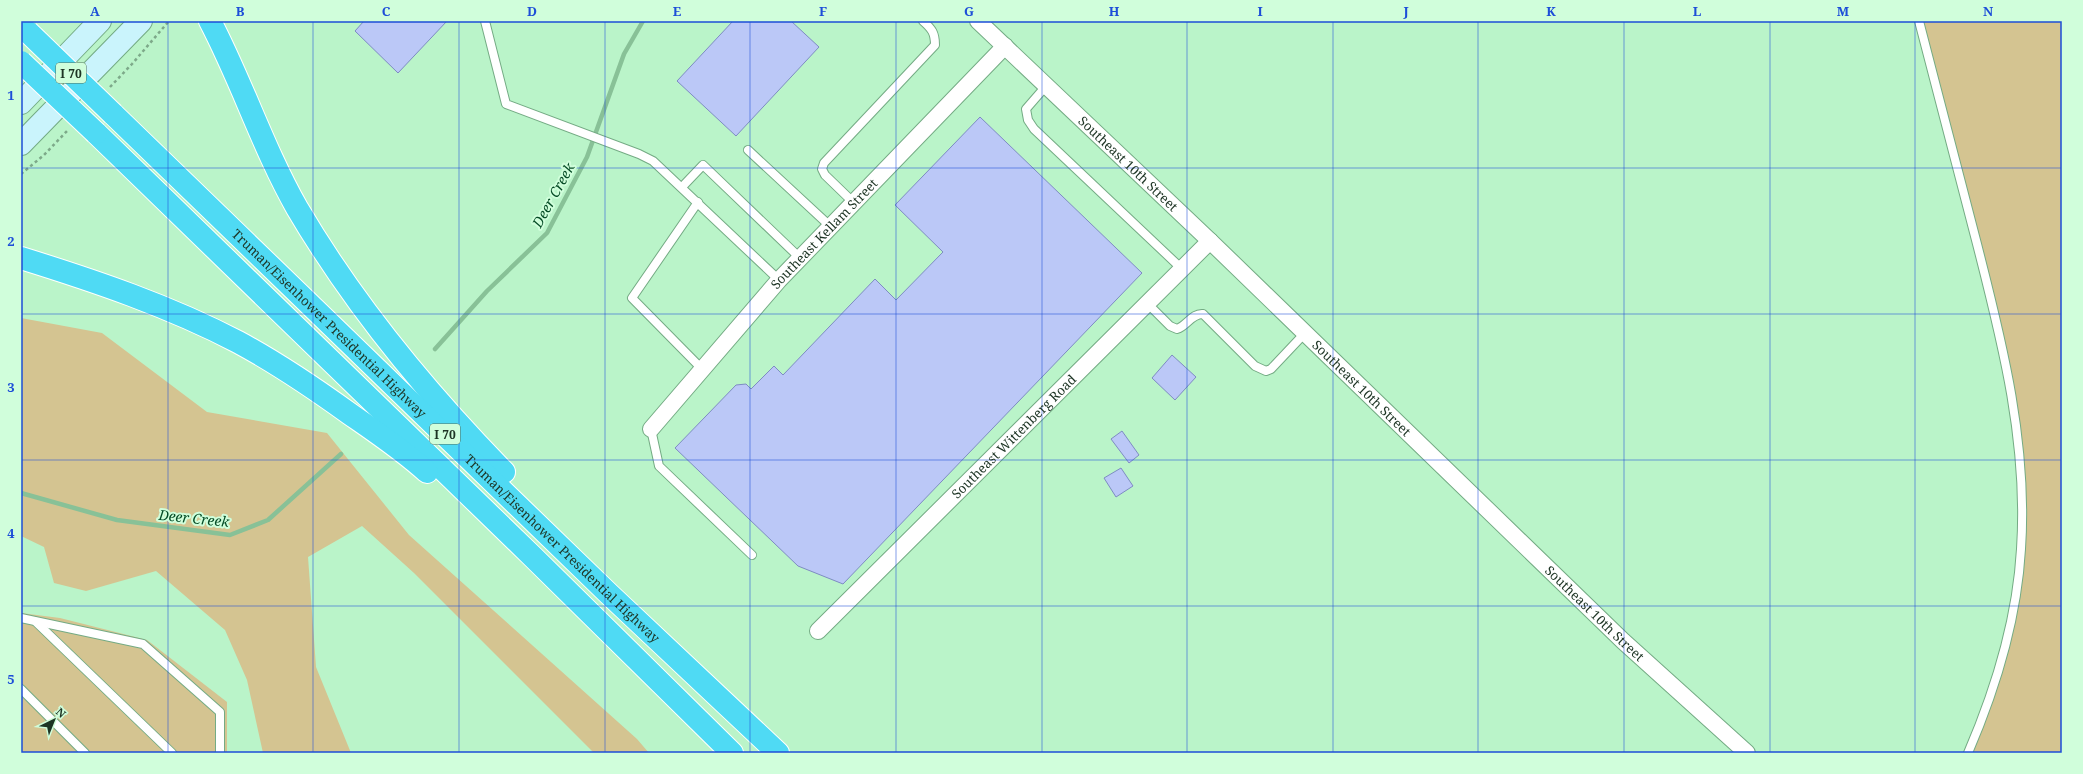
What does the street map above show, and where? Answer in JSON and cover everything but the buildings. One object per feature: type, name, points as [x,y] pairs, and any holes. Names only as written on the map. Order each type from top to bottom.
[{"type":"highway","points":[[210,21],[278,171],[297,207],[361,307],[429,391],[539,507],[609,594]]},
{"type":"highway","name":"Truman/Eisenhower Presidential Highway","points":[[25,28],[609,594],[778,753]]},
{"type":"highway","name":"Truman/Eisenhower Presidential Highway","points":[[21,62],[534,557],[732,753]]},
{"type":"highway","points":[[21,258],[136,296],[206,326],[271,361],[383,437],[425,470],[449,492],[534,557]]},
{"type":"street","points":[[21,102],[100,21]]},
{"type":"street","points":[[21,144],[141,21]]},
{"type":"street","name":"Southeast 10th Street","points":[[978,21],[1210,241],[1624,641],[1747,753]]},
{"type":"street","name":"Southeast Kellam Street","points":[[651,429],[778,280],[1005,46]]},
{"type":"street","name":"Southeast Wittenberg Road","points":[[818,631],[1210,241]]},
{"type":"lane","points":[[485,21],[506,104],[537,114],[639,154],[653,161],[698,202],[778,280]]},
{"type":"lane","points":[[854,203],[825,175],[822,169],[824,163],[935,45],[935,35],[932,29],[923,21]]},
{"type":"lane","points":[[1919,21],[2001,339],[2020,443],[2022,537],[2016,596],[2000,667],[1968,753]]},
{"type":"lane","points":[[1046,86],[1026,109],[1028,120],[1034,129],[1182,269]]},
{"type":"lane","points":[[748,150],[831,227]]},
{"type":"lane","points":[[682,187],[702,165],[800,258]]},
{"type":"lane","points":[[698,202],[632,298],[702,369]]},
{"type":"lane","points":[[1147,303],[1170,326],[1177,329],[1182,328],[1195,316],[1203,314],[1255,366],[1266,371],[1271,369],[1305,333]]},
{"type":"lane","points":[[651,429],[659,466],[752,555]]},
{"type":"lane","points":[[21,618],[143,644],[220,712],[220,753]]},
{"type":"lane","points":[[35,621],[172,753]]},
{"type":"lane","points":[[21,689],[85,753]]},
{"type":"shaded area","points":[[1919,21],[2062,21],[2062,753],[1968,753],[2000,667],[2021,552],[2015,412]]},
{"type":"shaded area","points":[[21,318],[102,333],[207,412],[327,433],[409,535],[637,739],[649,753],[594,753],[414,573],[362,526],[308,557],[316,667],[351,753],[263,753],[247,680],[225,630],[156,571],[86,591],[54,583],[44,547],[21,536]]},
{"type":"shaded area","points":[[21,613],[60,618],[147,640],[227,702],[227,753],[21,753]]},
{"type":"waterway","name":"Deer Creek","points":[[435,349],[487,291],[547,233],[587,157],[624,54],[643,21]]},
{"type":"waterway","name":"Deer Creek","points":[[21,493],[117,520],[230,535],[268,520],[341,454]]}]
